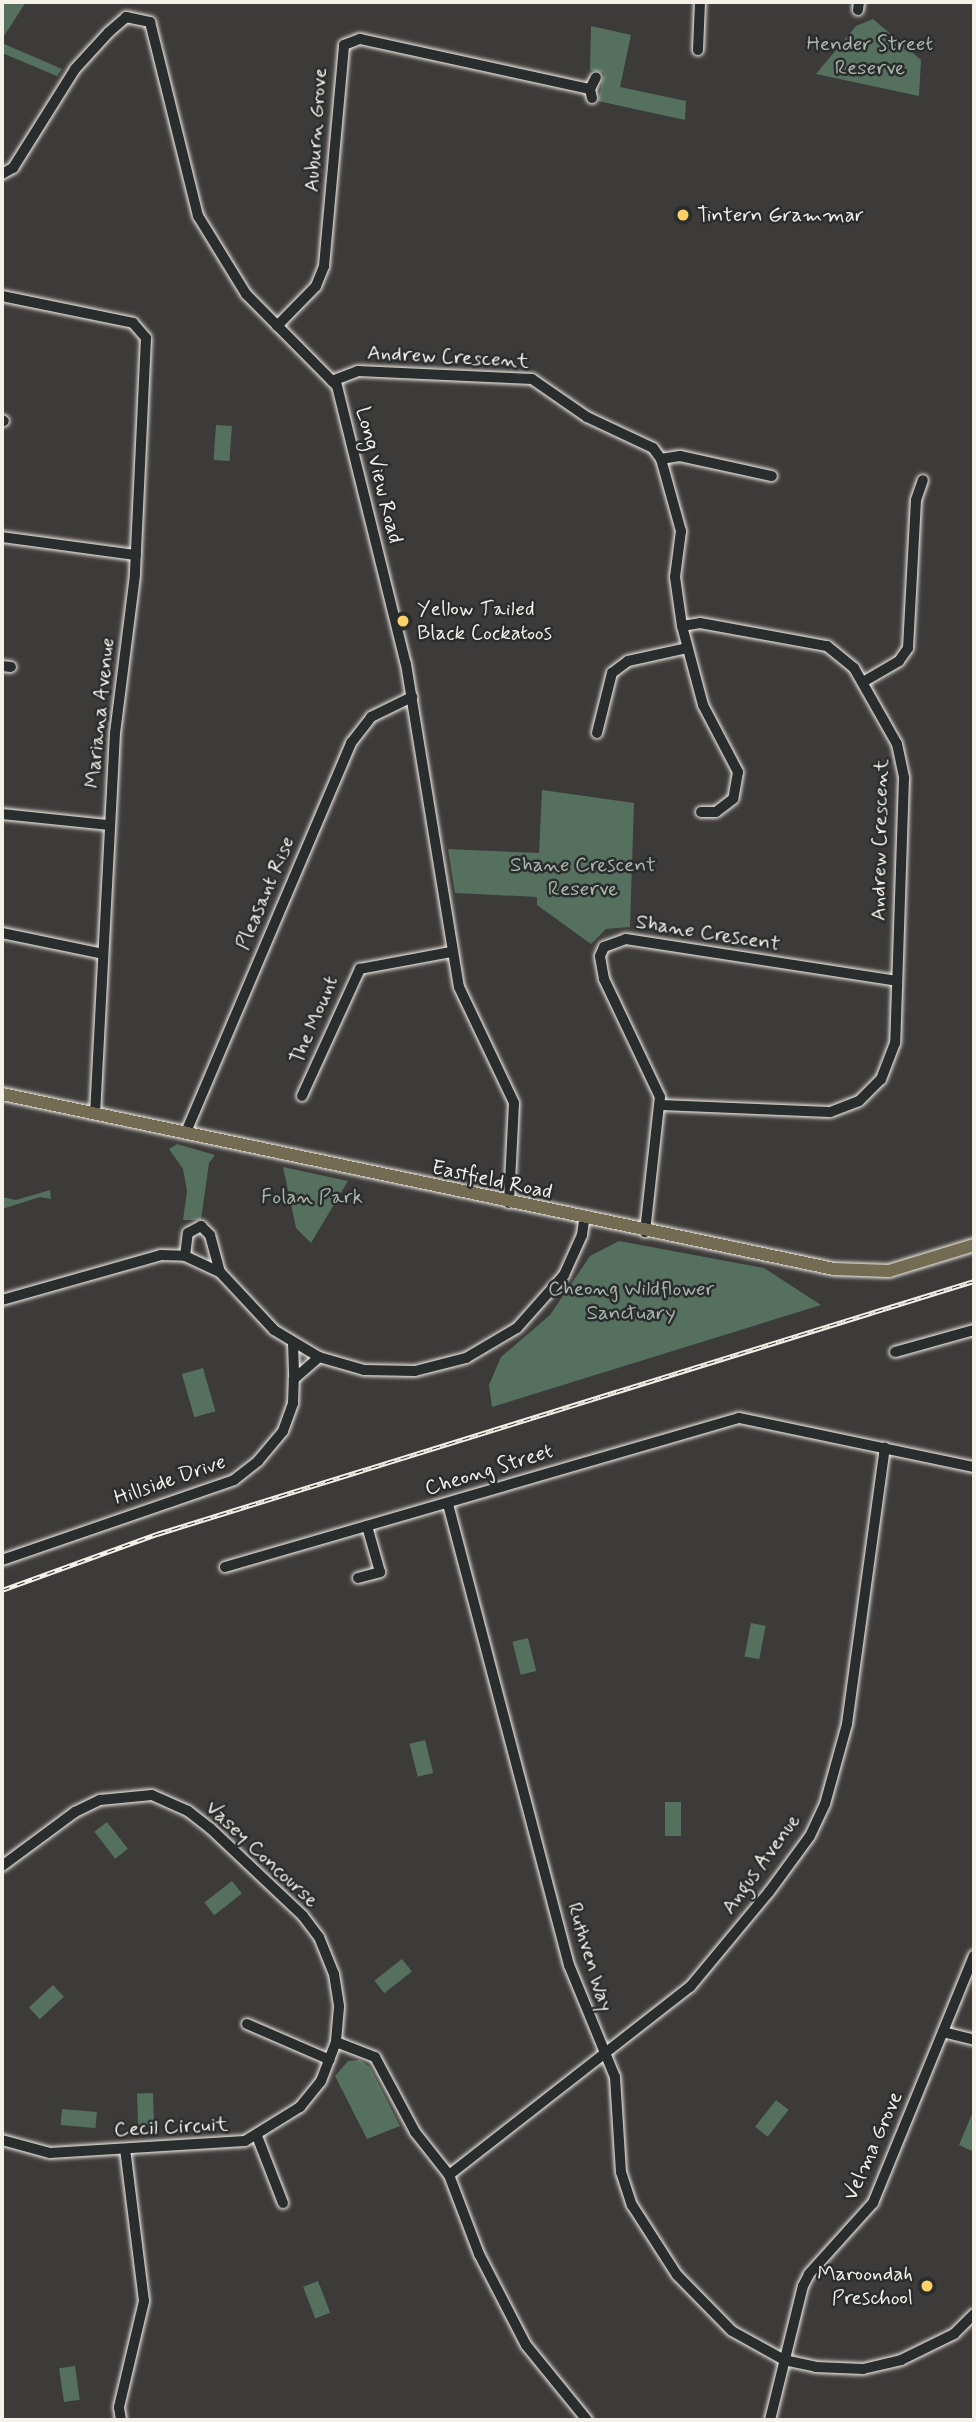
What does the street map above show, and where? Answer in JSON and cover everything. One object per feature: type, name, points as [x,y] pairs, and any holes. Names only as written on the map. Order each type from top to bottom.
[{"type":"main road","name":"Eastfield Road","points":[[2,1094],[584,1220],[856,1272],[889,1270],[974,1245]]},
{"type":"street","points":[[698,50],[700,2]]},
{"type":"street","name":"Long View Road","points":[[2,174],[13,168],[75,69],[126,17],[144,19],[157,37],[198,216],[246,294],[332,381],[340,397],[412,697],[451,952],[459,987],[514,1103],[509,1203]]},
{"type":"street","name":"Auburn Grove","points":[[277,326],[316,286],[324,266],[344,45],[360,39],[591,94],[596,77]]},
{"type":"street","name":"Mariana Avenue","points":[[2,296],[133,323],[142,330],[147,344],[136,555],[109,825],[95,1113]]},
{"type":"street","name":"Andrew Crescent","points":[[332,381],[358,371],[532,379],[587,417],[653,448],[661,459]]},
{"type":"street","points":[[701,812],[716,813],[733,799],[738,772],[702,705],[687,648],[675,577],[681,531],[661,459],[680,456],[772,476]]},
{"type":"street","points":[[863,682],[899,661],[908,648],[916,500],[923,480]]},
{"type":"street","points":[[2,537],[136,555]]},
{"type":"street","name":"Andrew Crescent","points":[[660,1105],[821,1112],[859,1101],[890,1064],[897,981],[903,766],[897,744],[863,682],[846,660],[815,641],[700,623],[682,626]]},
{"type":"street","points":[[597,733],[607,684],[619,666],[687,648]]},
{"type":"street","name":"Pleasant Rise","points":[[186,1132],[351,743],[371,717],[412,697]]},
{"type":"street","points":[[2,814],[109,825]]},
{"type":"street","points":[[2,933],[103,954]]},
{"type":"street","name":"Shane Crescent","points":[[660,1105],[601,968],[600,956],[611,942],[626,939],[897,981]]},
{"type":"street","name":"The Mount","points":[[302,1096],[360,969],[451,952]]},
{"type":"street","points":[[645,1232],[660,1105]]},
{"type":"street","points":[[2,1300],[161,1255],[185,1256],[220,1272],[260,1317],[293,1343],[319,1357],[364,1370],[415,1371],[451,1364],[486,1349],[517,1328],[555,1289],[577,1248],[584,1220]]},
{"type":"street","points":[[185,1256],[188,1233],[201,1226],[210,1235],[220,1272]]},
{"type":"street","points":[[895,1352],[974,1330]]},
{"type":"street","name":"Hillside Drive","points":[[2,1560],[234,1480],[258,1461],[284,1431],[293,1403],[293,1343]]},
{"type":"street","points":[[294,1379],[319,1357]]},
{"type":"street","name":"Cheong Street","points":[[225,1567],[739,1418],[974,1467]]},
{"type":"street","name":"Angus Avenue","points":[[449,2175],[690,1987],[769,1892],[810,1836],[825,1804],[847,1724],[885,1448]]},
{"type":"street","name":"Ruthven Way","points":[[448,1504],[569,1965],[615,2077],[621,2172],[632,2205],[677,2274],[704,2305],[732,2331],[785,2360],[841,2369],[882,2366],[934,2345],[974,2314]]},
{"type":"street","points":[[358,1578],[380,1572],[367,1526]]},
{"type":"street","name":"Vasey Concourse","points":[[2,1866],[75,1812],[100,1800],[137,1793],[179,1806],[210,1828],[303,1916],[319,1937],[337,1990],[336,2042]]},
{"type":"street","name":"Velma Grove","points":[[770,2420],[809,2274],[873,2203],[974,1956]]},
{"type":"street","points":[[247,2024],[330,2060]]},
{"type":"street","points":[[943,2032],[974,2040]]},
{"type":"street","points":[[336,2042],[375,2057],[415,2132],[449,2175],[479,2253],[526,2345],[587,2420]]},
{"type":"street","name":"Cecil Circuit","points":[[2,2140],[50,2153],[231,2144],[257,2136],[300,2107],[330,2060],[336,2042]]},
{"type":"street","points":[[257,2136],[283,2203]]},
{"type":"street","points":[[121,2420],[119,2407],[144,2301],[125,2149]]},
{"type":"green space","points":[[2,2],[26,2],[2,39]]},
{"type":"green space","name":"Hender Street Reserve","points":[[873,19],[921,60],[919,96],[816,74],[856,26]]},
{"type":"green space","points":[[591,26],[631,35],[620,87],[686,101],[685,120],[598,101],[604,73],[590,70]]},
{"type":"green space","points":[[2,43],[62,69],[57,76],[2,53]]},
{"type":"green space","points":[[216,425],[232,426],[230,461],[214,460]]},
{"type":"green space","name":"Shane Crescent Reserve","points":[[542,790],[634,803],[630,927],[606,929],[591,944],[537,905],[537,897],[455,893],[448,849],[539,853]]},
{"type":"green space","points":[[177,1144],[215,1155],[209,1163],[201,1220],[183,1220],[187,1191],[183,1169],[169,1149]]},
{"type":"green space","name":"Folan Park","points":[[283,1167],[348,1181],[311,1243],[296,1228]]},
{"type":"green space","points":[[50,1190],[51,1199],[40,1197],[2,1209],[2,1197],[16,1200]]},
{"type":"green space","name":"Cheong Wildflower Sanctuary","points":[[619,1241],[764,1268],[821,1305],[492,1407],[489,1385],[501,1357],[550,1315],[590,1256]]},
{"type":"green space","points":[[203,1368],[215,1411],[194,1417],[182,1374]]},
{"type":"green space","points":[[751,1623],[766,1626],[759,1659],[745,1656]]},
{"type":"green space","points":[[528,1638],[536,1671],[521,1675],[512,1642]]},
{"type":"green space","points":[[425,1740],[433,1773],[418,1777],[409,1744]]},
{"type":"green space","points":[[665,1802],[681,1802],[681,1836],[665,1836]]},
{"type":"green space","points":[[107,1822],[128,1849],[115,1859],[94,1832]]},
{"type":"green space","points":[[232,1881],[242,1894],[214,1915],[204,1903]]},
{"type":"green space","points":[[402,1959],[412,1972],[384,1993],[374,1981]]},
{"type":"green space","points":[[53,1985],[64,1997],[40,2019],[29,2008]]},
{"type":"green space","points":[[360,2060],[370,2067],[400,2126],[367,2139],[335,2076],[348,2061]]},
{"type":"green space","points":[[153,2093],[154,2127],[138,2128],[137,2094]]},
{"type":"green space","points":[[776,2100],[789,2110],[768,2137],[755,2127]]},
{"type":"green space","points":[[62,2109],[97,2112],[95,2128],[61,2125]]},
{"type":"green space","points":[[972,2114],[974,2115],[974,2152],[959,2145]]},
{"type":"green space","points":[[318,2281],[330,2313],[315,2318],[303,2287]]},
{"type":"green space","points":[[75,2366],[80,2400],[64,2402],[59,2368]]},
{"type":"railway","points":[[2,1590],[157,1534],[974,1281]]},
{"type":"place","name":"Tintern Grammar","points":[[683,215]]},
{"type":"place","name":"Yellow Tailed Black Cockatoos","points":[[403,621]]},
{"type":"place","name":"Maroondah Preschool","points":[[927,2286]]}]
